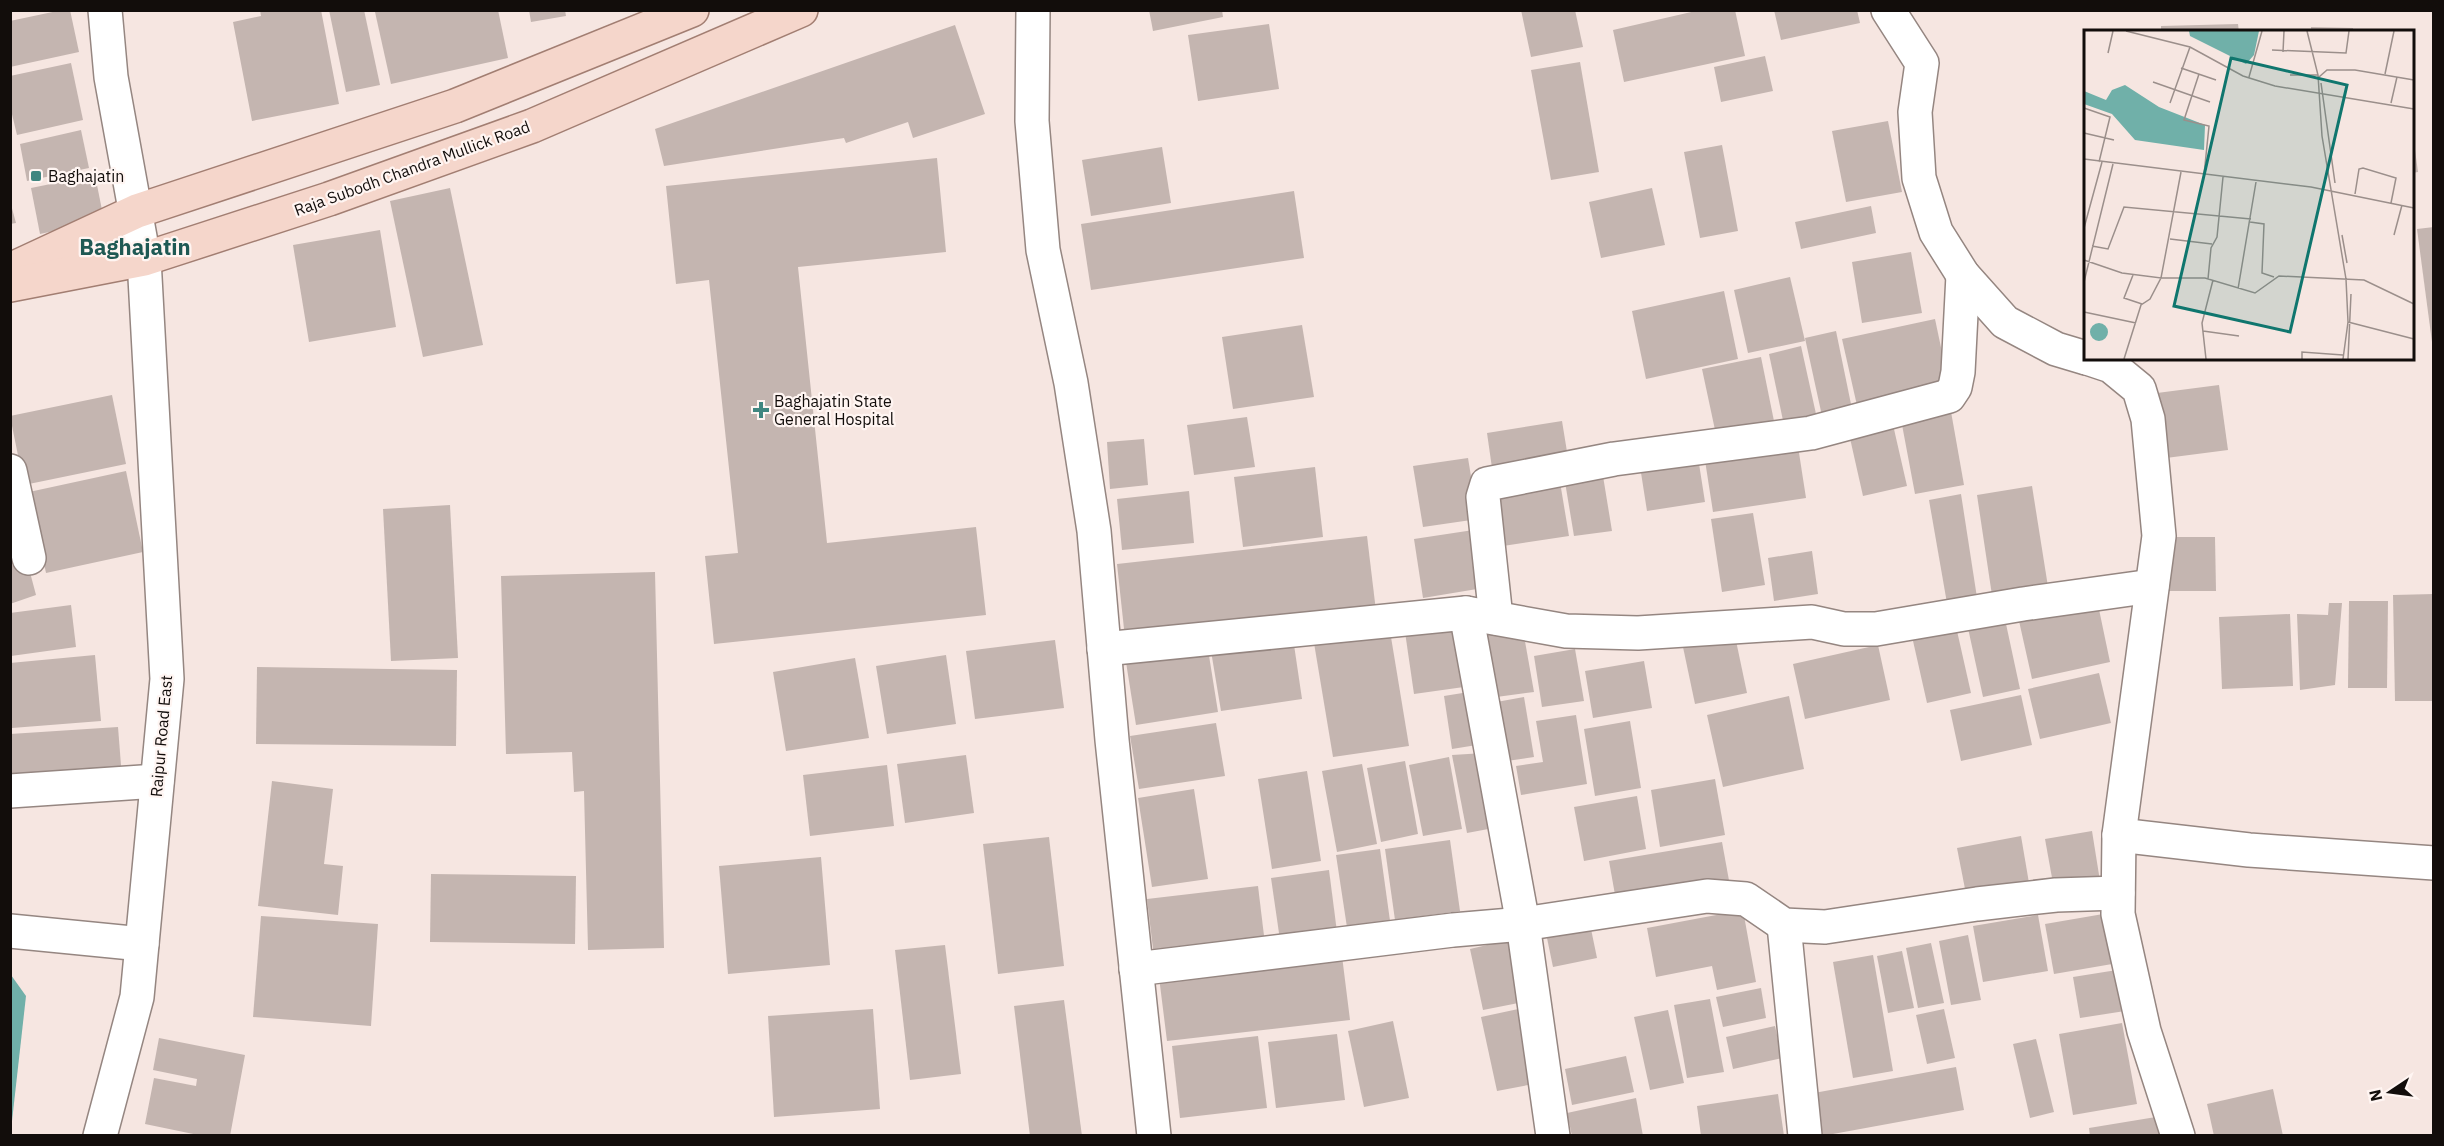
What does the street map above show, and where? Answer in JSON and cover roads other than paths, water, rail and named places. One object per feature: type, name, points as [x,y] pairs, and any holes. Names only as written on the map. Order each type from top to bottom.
[{"type":"main road","points":[[10,270],[137,211],[455,106],[692,10]]},
{"type":"main road","name":"Raja Subodh Chandra Mullick Road","points":[[10,285],[144,259],[329,199],[532,126],[801,10]]},
{"type":"street","name":"Raipur Road East","points":[[100,1136],[137,997],[167,679],[144,259],[111,76],[105,10]]},
{"type":"street","points":[[1033,10],[1032,121],[1043,250],[1071,383],[1094,531],[1154,1136]]},
{"type":"street","points":[[1888,10],[1922,63],[1915,112],[1920,178],[1936,232],[1963,275],[2005,322],[2056,349],[2084,357]]},
{"type":"street","points":[[1553,1136],[1481,615],[1483,497],[1487,484],[1614,459],[1811,433],[1949,396],[1955,387],[1958,372],[1963,275]]},
{"type":"street","points":[[2092,360],[2111,366],[2139,389],[2148,419],[2159,536],[2119,835],[2118,914],[2145,1031],[2178,1136]]},
{"type":"street","points":[[10,471],[29,558]]},
{"type":"street","points":[[1104,649],[1481,615],[1566,631],[1638,633],[1812,622],[1844,629],[1876,629],[2023,603],[2152,586]]},
{"type":"street","points":[[10,791],[157,781]]},
{"type":"street","points":[[2119,835],[2249,850],[2433,863]]},
{"type":"street","points":[[1136,969],[1453,930],[1522,924],[1707,896],[1746,899],[1784,925],[1825,927],[1977,904],[2056,895],[2118,893]]},
{"type":"street","points":[[1784,925],[1805,1136]]},
{"type":"street","points":[[10,931],[142,944]]},
{"type":"water","points":[[11,975],[26,996],[11,1130]]},
{"type":"place","name":"Baghajatin","points":[[36,176]]},
{"type":"place","name":"Baghajatin State General Hospital","points":[[761,410]]},
{"type":"district","name":"Baghajatin","points":[[135,246]]}]
